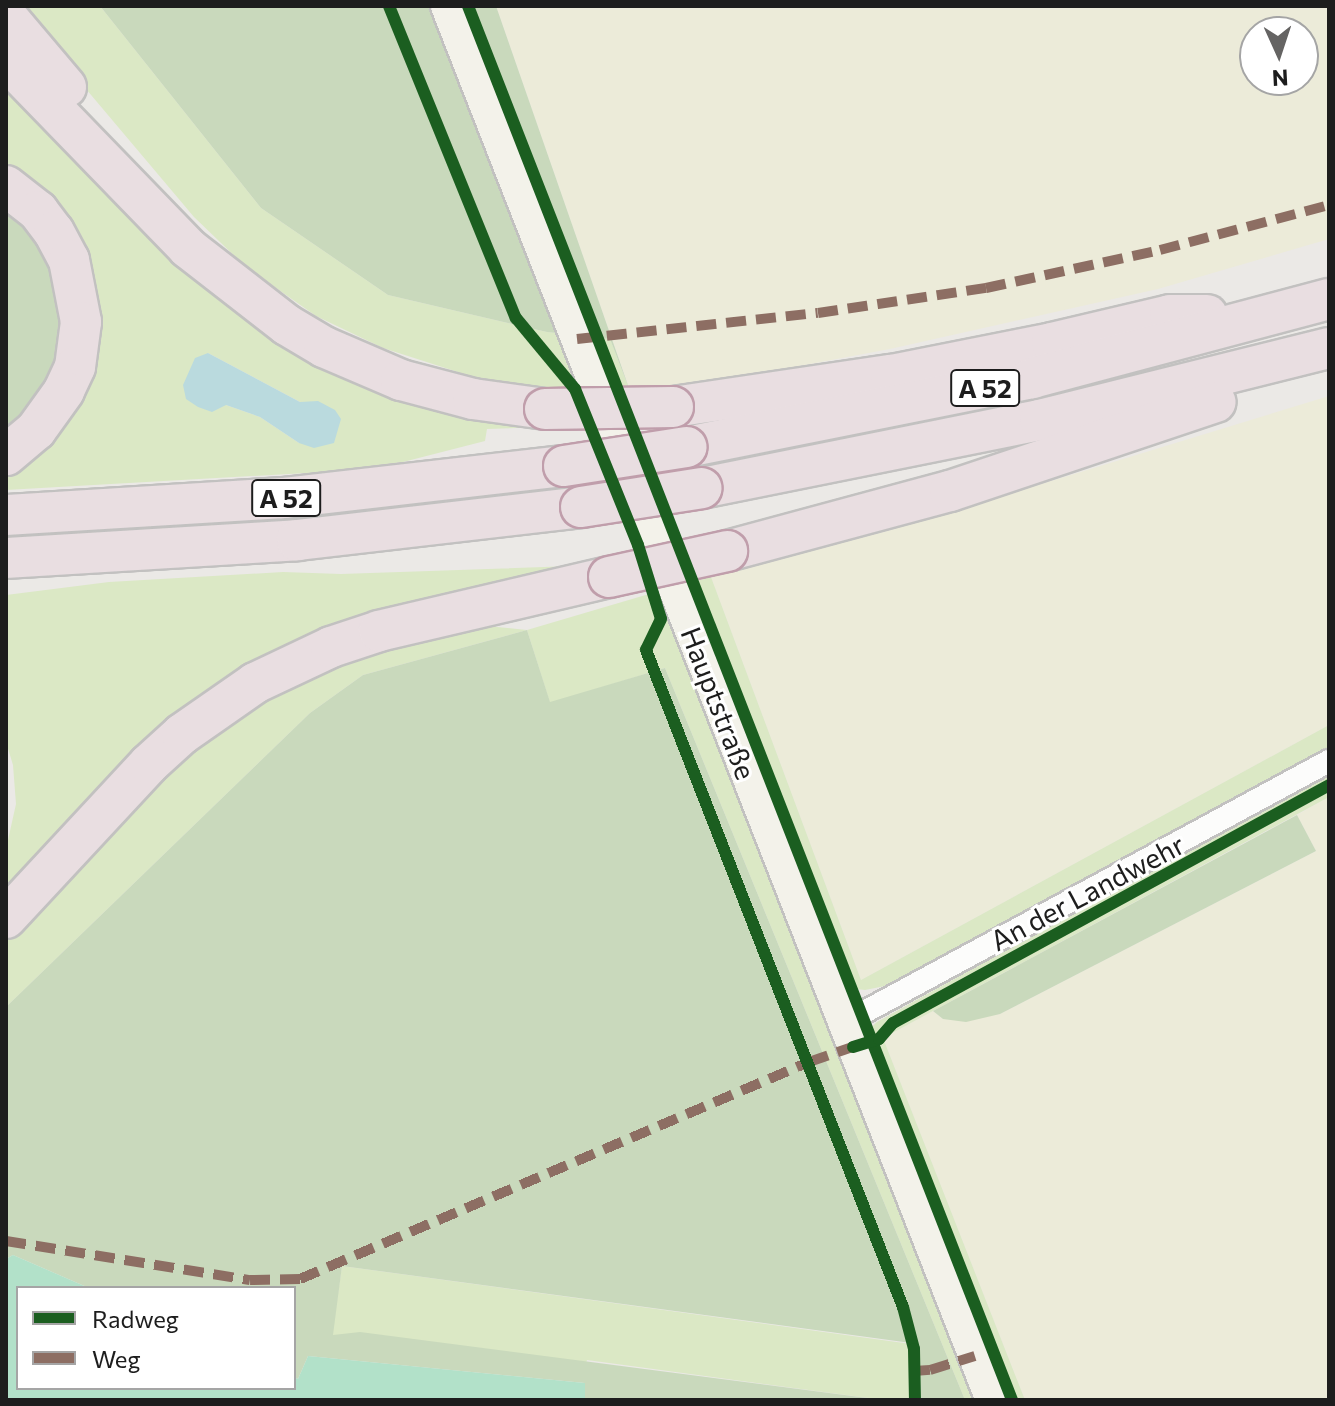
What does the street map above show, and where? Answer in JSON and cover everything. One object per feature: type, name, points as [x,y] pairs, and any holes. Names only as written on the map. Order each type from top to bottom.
[{"type":"highway","points":[[6,16],[144,178],[221,258],[255,303]]},
{"type":"highway","points":[[6,60],[188,248],[255,303],[324,347],[401,380],[473,399],[545,409],[673,407],[891,375],[1052,343],[1170,315],[1279,314]]},
{"type":"highway","points":[[6,186],[38,211],[54,232],[69,260],[81,322],[75,367],[64,391],[36,430],[6,455]]},
{"type":"highway","name":"A 52","points":[[6,515],[297,497],[564,466],[687,447],[1032,378],[1329,299]]},
{"type":"highway","name":"A 52","points":[[6,558],[174,550],[388,531],[581,507],[702,488],[1040,420],[1329,348]]},
{"type":"highway","points":[[6,918],[149,764],[182,734],[255,683],[331,647],[379,631],[727,551],[950,491],[1329,367]]},
{"type":"highway","points":[[6,580],[116,570],[174,550]]},
{"type":"street","name":"Hauptstraße","points":[[447,6],[992,1400]]},
{"type":"street","name":"An der Landwehr","points":[[844,1023],[1329,761]]},
{"type":"green space","points":[[16,6],[100,6],[261,208],[388,295],[547,332],[610,339],[630,391],[514,390],[383,348],[316,316],[246,267],[194,217]]},
{"type":"green space","points":[[100,6],[496,6],[630,391],[610,339],[547,332],[388,295],[261,208]]},
{"type":"green space","points":[[496,6],[1329,6],[1329,239],[1158,289],[890,349],[762,373],[630,391]]},
{"type":"green space","points":[[6,78],[227,299],[546,427],[487,429],[485,441],[403,462],[324,472],[6,490]],"holes":[[[208,353],[300,402],[318,402],[299,443],[260,417],[226,405]]]},
{"type":"green space","points":[[6,208],[27,224],[51,261],[62,311],[61,346],[49,382],[22,421],[6,433]]},
{"type":"green space","points":[[1329,396],[1329,725],[861,980],[711,577],[891,530]]},
{"type":"green space","points":[[573,566],[317,635],[6,900],[6,849],[16,804],[13,765],[6,742],[6,595],[109,582],[283,572],[341,574]]},
{"type":"green space","points":[[711,577],[861,980],[1329,725],[1329,749],[885,986],[865,990],[848,988],[841,978],[689,583]]},
{"type":"green space","points":[[666,589],[983,1400],[965,1400],[665,668],[550,703],[527,630]]},
{"type":"green space","points":[[487,626],[527,630],[363,675],[310,713],[6,1007],[6,938],[158,782],[209,740],[262,703],[327,670],[382,649]]},
{"type":"green space","points":[[527,630],[550,702],[665,668],[965,1400],[913,1400],[911,1343],[342,1266],[333,1335],[360,1332],[883,1400],[585,1400],[585,1383],[308,1356],[298,1379],[296,1286],[84,1286],[13,1255],[6,1259],[6,1007],[310,713],[363,675]]},
{"type":"green space","points":[[1329,770],[1329,797],[883,1038],[1025,1400],[1007,1400],[867,1044],[866,1032],[877,1022]]},
{"type":"green space","points":[[1329,797],[1329,1400],[1025,1400],[883,1038],[933,1011],[943,1019],[1000,1014],[1316,851],[1297,815]]},
{"type":"green space","points":[[1297,815],[1316,851],[1000,1014],[966,1022],[943,1019],[933,1011]]},
{"type":"green space","points":[[13,1255],[84,1286],[16,1286],[16,1390],[296,1390],[296,1378],[308,1356],[585,1383],[585,1400],[6,1400],[6,1259]]},
{"type":"green space","points":[[342,1266],[911,1344],[913,1400],[883,1400],[587,1360],[586,1364],[332,1335]]},
{"type":"water","points":[[208,353],[300,402],[318,401],[335,410],[341,419],[334,443],[314,448],[299,443],[260,417],[226,405],[212,412],[186,399],[183,385],[195,358]]},
{"type":"marked path","points":[[577,339],[818,313],[986,288],[1160,250],[1329,205]]},
{"type":"marked path","points":[[6,1241],[250,1280],[300,1279],[809,1062],[858,1045]]},
{"type":"marked path","points":[[914,1371],[930,1370],[975,1356]]},
{"type":"cycle path","points":[[389,6],[516,318],[575,389],[638,545],[661,619],[646,650],[903,1307],[914,1349],[915,1400]]},
{"type":"cycle path","points":[[468,6],[1012,1400]]},
{"type":"cycle path","points":[[853,1047],[879,1039],[893,1023],[1329,785]]}]
